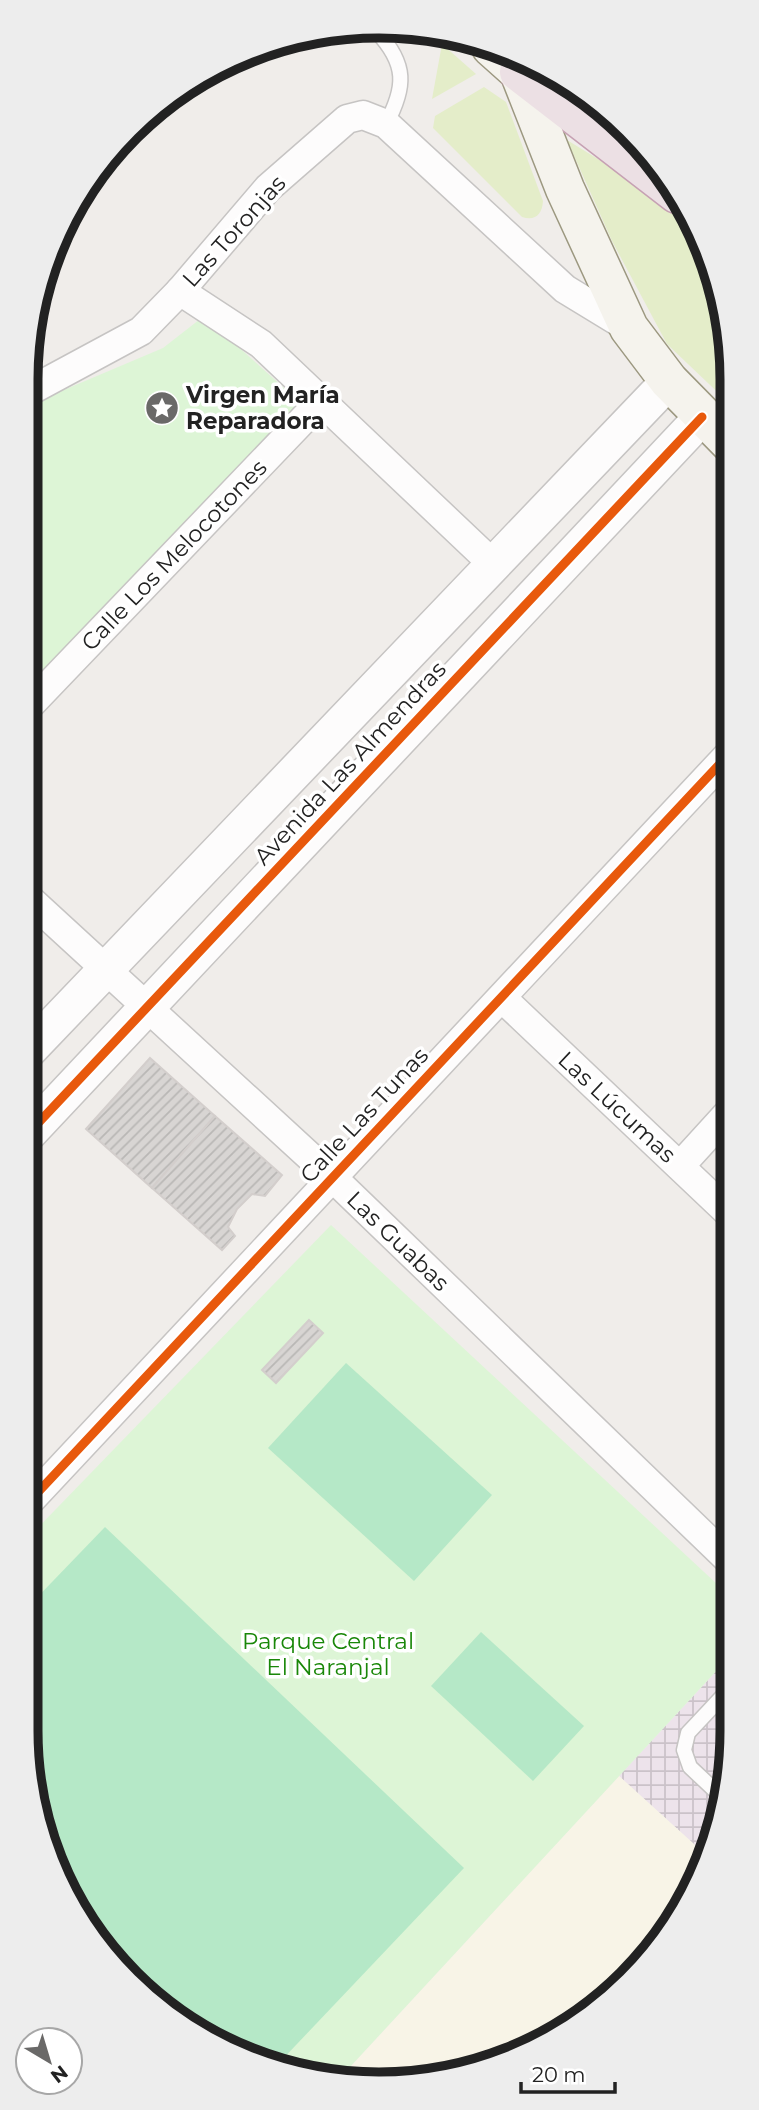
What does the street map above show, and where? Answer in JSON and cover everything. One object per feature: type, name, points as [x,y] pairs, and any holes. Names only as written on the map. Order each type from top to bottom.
[{"type":"highway","points":[[514,66],[651,174]]},
{"type":"main road","points":[[507,63],[629,328],[669,380],[720,434]]},
{"type":"street","name":"Las Toronjas","points":[[38,387],[141,331],[180,292],[268,188],[347,119],[363,114],[386,124]]},
{"type":"street","points":[[386,124],[565,289],[629,328]]},
{"type":"street","points":[[180,292],[261,344],[493,564]]},
{"type":"street","name":"Avenida Las Almendras","points":[[38,1041],[669,380]]},
{"type":"street","name":"Calle Los Melocotones","points":[[38,696],[321,401]]},
{"type":"street","name":"Avenida Las Almendras","points":[[38,1123],[702,417]]},
{"type":"street","name":"Calle Las Tunas","points":[[38,1492],[720,764]]},
{"type":"street","name":"Las Guabas","points":[[38,907],[332,1177],[720,1551]]},
{"type":"street","name":"Las Lúcumas","points":[[502,998],[720,1204]]},
{"type":"street","points":[[680,1166],[720,1122]]},
{"type":"lane","points":[[383,38],[397,59],[401,91],[386,124]]},
{"type":"lane","points":[[715,1791],[690,1767],[684,1749],[688,1733],[720,1699]]},
{"type":"shaded area","points":[[720,1667],[718,1775],[709,1819],[699,1849],[619,1776]]},
{"type":"shaded area","points":[[619,1776],[699,1849],[675,1901],[636,1955],[604,1987],[550,2026],[510,2046],[446,2065],[402,2071],[347,2070]]},
{"type":"green space","points":[[442,44],[442,44],[476,74],[432,99]]},
{"type":"green space","points":[[484,87],[506,102],[543,201],[541,210],[534,217],[522,217],[433,128],[435,116]]},
{"type":"green space","points":[[567,140],[675,209],[695,249],[709,291],[718,335],[720,394],[667,344],[612,241]]},
{"type":"green space","points":[[204,316],[303,405],[38,680],[38,401],[163,348]]},
{"type":"green space","name":"Parque Central El Naranjal","points":[[331,1225],[720,1587],[720,1667],[347,2070],[313,2065],[249,2046],[190,2014],[138,1972],[109,1938],[84,1901],[64,1861],[50,1819],[41,1775],[38,1730],[38,1528]]},
{"type":"green space","points":[[346,1363],[492,1495],[414,1581],[268,1448]]},
{"type":"green space","points":[[105,1527],[464,1868],[284,2058],[249,2046],[209,2026],[172,2001],[138,1972],[123,1955],[84,1901],[64,1861],[50,1819],[41,1775],[38,1730],[38,1597]]},
{"type":"green space","points":[[481,1632],[584,1726],[533,1781],[431,1686]]},
{"type":"building","points":[[150,1058],[215,1116],[152,1188],[86,1129]]},
{"type":"building","points":[[215,1116],[282,1175],[265,1196],[252,1194],[237,1209],[228,1227],[235,1236],[222,1250],[152,1188]]},
{"type":"building","points":[[309,1320],[323,1333],[276,1383],[262,1370]]},
{"type":"cycle path","points":[[38,1123],[702,417]]},
{"type":"cycle path","points":[[38,1492],[720,764]]},
{"type":"place","name":"Virgen María Reparadora","points":[[162,408]]}]
